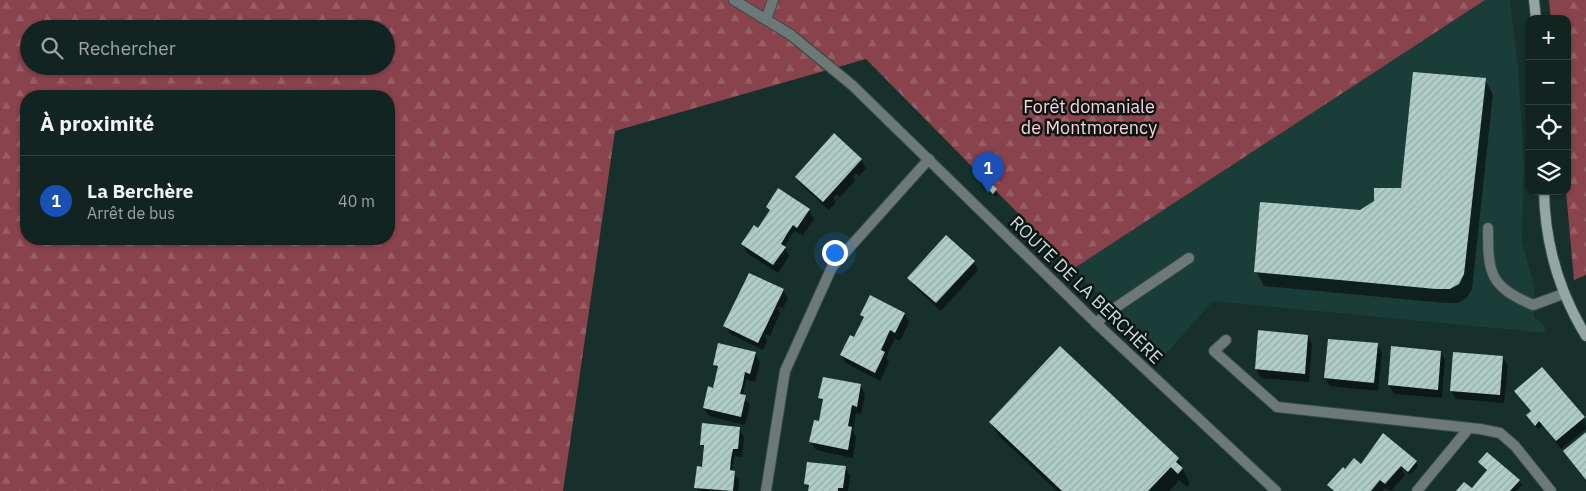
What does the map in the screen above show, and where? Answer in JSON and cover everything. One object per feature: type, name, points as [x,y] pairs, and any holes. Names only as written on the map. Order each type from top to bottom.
[{"type":"main road","points":[[1534,0],[1536,15]]},
{"type":"main road","points":[[1544,195],[1548,235],[1563,294],[1586,336]]},
{"type":"street","name":"ROUTE DE LA BERCHÈRE","points":[[734,0],[810,49],[887,117],[1096,324],[1276,491]]},
{"type":"street","points":[[766,19],[773,0]]},
{"type":"street","points":[[766,491],[785,371],[832,267],[929,159]]},
{"type":"street","points":[[1488,228],[1488,252],[1494,280],[1506,291],[1533,305],[1563,294]]},
{"type":"street","points":[[1096,324],[1109,312],[1189,258]]},
{"type":"street","points":[[1226,340],[1214,351],[1277,408],[1469,428],[1500,433],[1514,446],[1551,491]]},
{"type":"street","points":[[1417,491],[1469,428]]},
{"type":"shaded area","points":[[1485,0],[1510,0],[1518,68],[1524,163],[1522,241],[1535,290],[1534,317],[1544,325],[1546,333],[1213,301],[1163,357],[1073,269]]},
{"type":"green space","name":"Forêt domaniale de Montmorency","points":[[0,0],[1485,0],[1073,269],[866,59],[615,131],[563,491],[0,491]]},
{"type":"green space","points":[[1549,0],[1586,0],[1586,275],[1574,280],[1566,195],[1571,195],[1571,15],[1551,15]]},
{"type":"building","points":[[1413,72],[1486,78],[1464,274],[1459,284],[1450,289],[1436,289],[1254,272],[1260,202],[1360,210],[1374,201],[1374,188],[1401,188]]},
{"type":"building","points":[[834,133],[862,159],[823,202],[795,177]]},
{"type":"building","points":[[987,180],[997,189],[993,194],[983,184]]},
{"type":"building","points":[[778,188],[810,209],[797,228],[793,225],[787,234],[781,244],[786,247],[773,265],[741,244],[754,225],[758,228],[770,210],[766,207]]},
{"type":"building","points":[[946,235],[975,261],[936,303],[907,278]]},
{"type":"building","points":[[749,273],[784,289],[758,343],[723,326]]},
{"type":"building","points":[[870,295],[905,313],[895,333],[890,330],[881,350],[885,352],[875,373],[840,355],[850,335],[854,337],[864,317],[860,315]]},
{"type":"building","points":[[1258,330],[1308,335],[1305,374],[1255,369]]},
{"type":"building","points":[[1328,339],[1378,343],[1374,383],[1324,378]]},
{"type":"building","points":[[718,343],[756,352],[750,374],[745,372],[740,394],[746,395],[741,417],[703,408],[708,386],[713,388],[718,366],[713,365]]},
{"type":"building","points":[[1060,346],[1179,458],[1176,462],[1183,468],[1178,474],[1171,467],[1148,491],[1062,491],[989,422]]},
{"type":"building","points":[[1391,346],[1441,351],[1438,390],[1388,385]]},
{"type":"building","points":[[1453,352],[1503,356],[1500,395],[1450,391]]},
{"type":"building","points":[[1542,367],[1585,417],[1556,441],[1539,421],[1535,426],[1526,415],[1531,411],[1514,391]]},
{"type":"building","points":[[823,377],[861,384],[857,407],[852,405],[848,426],[852,427],[848,450],[809,442],[814,420],[819,421],[823,399],[818,398]]},
{"type":"building","points":[[702,423],[740,427],[738,449],[733,449],[731,459],[730,470],[735,471],[733,491],[694,488],[697,466],[702,467],[704,445],[700,445]]},
{"type":"building","points":[[1586,432],[1586,480],[1563,451]]},
{"type":"building","points":[[1383,433],[1417,461],[1408,472],[1401,466],[1385,484],[1380,480],[1371,491],[1334,491],[1327,485],[1354,458],[1361,464]]},
{"type":"building","points":[[1487,452],[1520,480],[1510,491],[1456,491],[1464,482],[1472,488],[1487,470],[1478,462]]},
{"type":"building","points":[[807,462],[846,466],[843,488],[838,488],[838,491],[808,491],[809,485],[804,484]]},
{"type":"place","name":"La Berchère","points":[[988,193]]}]
